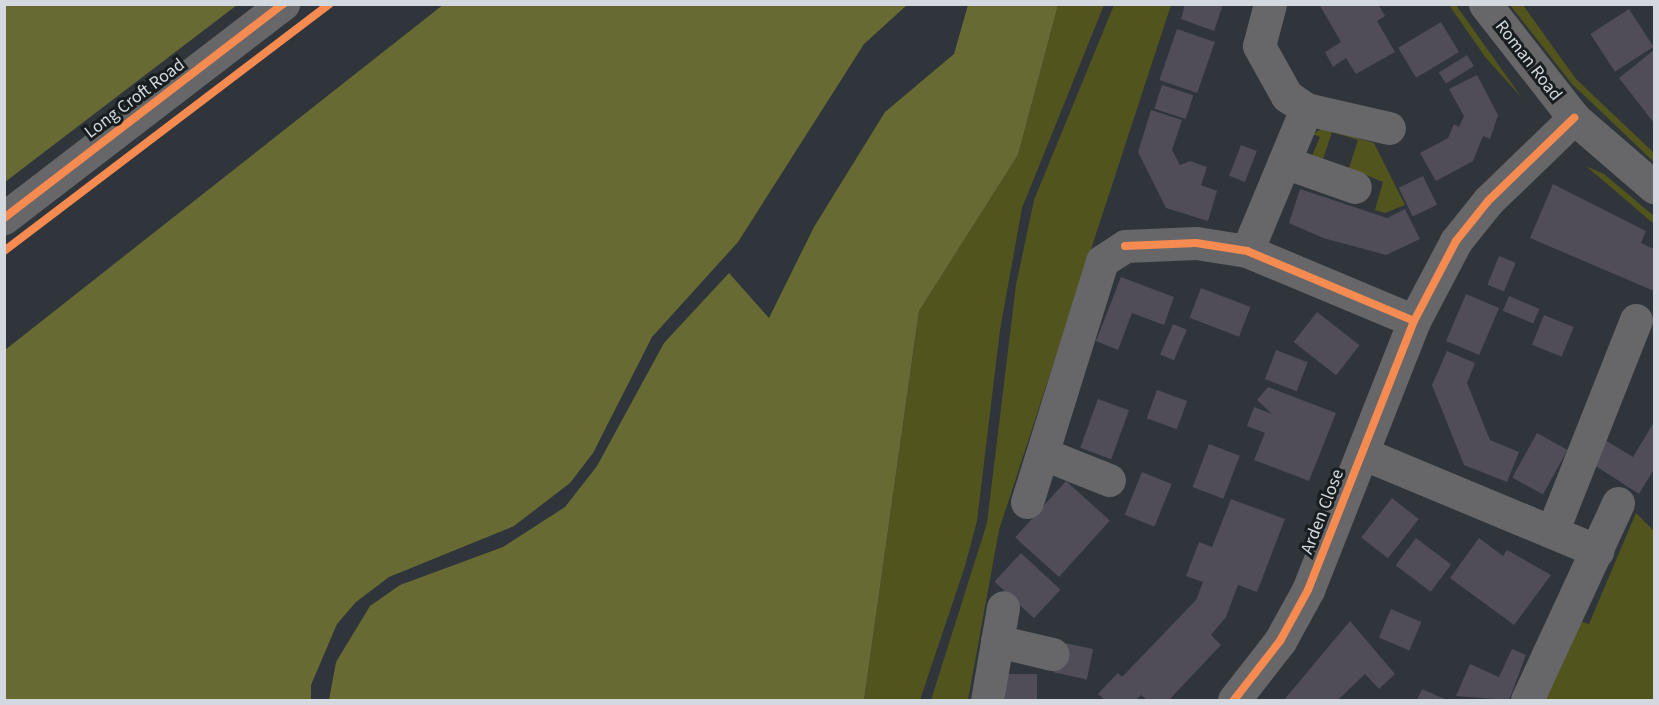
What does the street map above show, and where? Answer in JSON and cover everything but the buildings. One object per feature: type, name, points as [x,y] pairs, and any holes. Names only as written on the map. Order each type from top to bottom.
[{"type":"street","name":"Long Croft Road","points":[[4,218],[283,4]]},
{"type":"street","points":[[1247,251],[1295,135],[1287,96],[1259,46],[1270,4]]},
{"type":"street","name":"Roman Road","points":[[1485,4],[1574,118],[1654,187]]},
{"type":"street","name":"Arden Close","points":[[1234,700],[1280,641],[1308,590],[1413,321],[1456,241],[1488,201],[1574,118]]},
{"type":"street","points":[[1295,135],[1389,128]]},
{"type":"street","points":[[1295,135],[1355,187]]},
{"type":"street","points":[[1027,502],[1044,454],[1102,261],[1125,246],[1196,243],[1247,251],[1413,321]]},
{"type":"street","points":[[1552,532],[1636,320]]},
{"type":"street","name":"Arden Close","points":[[1362,453],[1597,551]]},
{"type":"street","points":[[1044,454],[1109,480]]},
{"type":"street","points":[[1527,700],[1618,503]]},
{"type":"street","points":[[987,700],[1003,607]]},
{"type":"street","points":[[997,641],[1052,654]]},
{"type":"shaded area","points":[[1058,5],[1104,5],[1022,208],[1000,330],[977,521],[965,566],[920,700],[864,700],[919,311],[1018,155]]},
{"type":"shaded area","points":[[1114,5],[1171,5],[999,530],[968,700],[931,700],[987,523],[1016,285],[1034,200]]},
{"type":"shaded area","points":[[1449,5],[1456,5],[1522,98],[1486,58]]},
{"type":"shaded area","points":[[1510,5],[1523,5],[1576,79],[1654,153],[1654,162],[1572,84]]},
{"type":"shaded area","points":[[1323,128],[1374,143],[1405,205],[1385,213],[1375,210],[1383,182],[1349,168],[1358,140],[1332,132],[1323,159],[1312,156],[1320,137],[1313,134]]},
{"type":"shaded area","points":[[1586,166],[1604,174],[1654,216],[1654,224]]},
{"type":"shaded area","points":[[1636,513],[1654,531],[1654,700],[1542,700],[1579,621],[1589,624]]},
{"type":"green space","points":[[5,4],[237,4],[237,5],[5,182]]},
{"type":"green space","points":[[444,4],[907,5],[864,44],[738,242],[652,337],[593,453],[570,483],[514,526],[389,577],[356,602],[337,624],[311,685],[311,700],[5,700],[5,350]]},
{"type":"green space","points":[[968,5],[1058,5],[1018,155],[919,311],[864,700],[329,700],[336,662],[370,606],[400,585],[503,547],[565,507],[597,466],[664,343],[729,273],[769,318],[814,227],[885,112],[954,54]]},
{"type":"cycle path","points":[[4,218],[283,4]]},
{"type":"cycle path","points":[[4,251],[330,4]]},
{"type":"cycle path","points":[[1234,700],[1280,641],[1308,590],[1414,321],[1456,241],[1488,201],[1574,118]]},
{"type":"cycle path","points":[[1125,246],[1196,243],[1247,251],[1414,321]]}]
